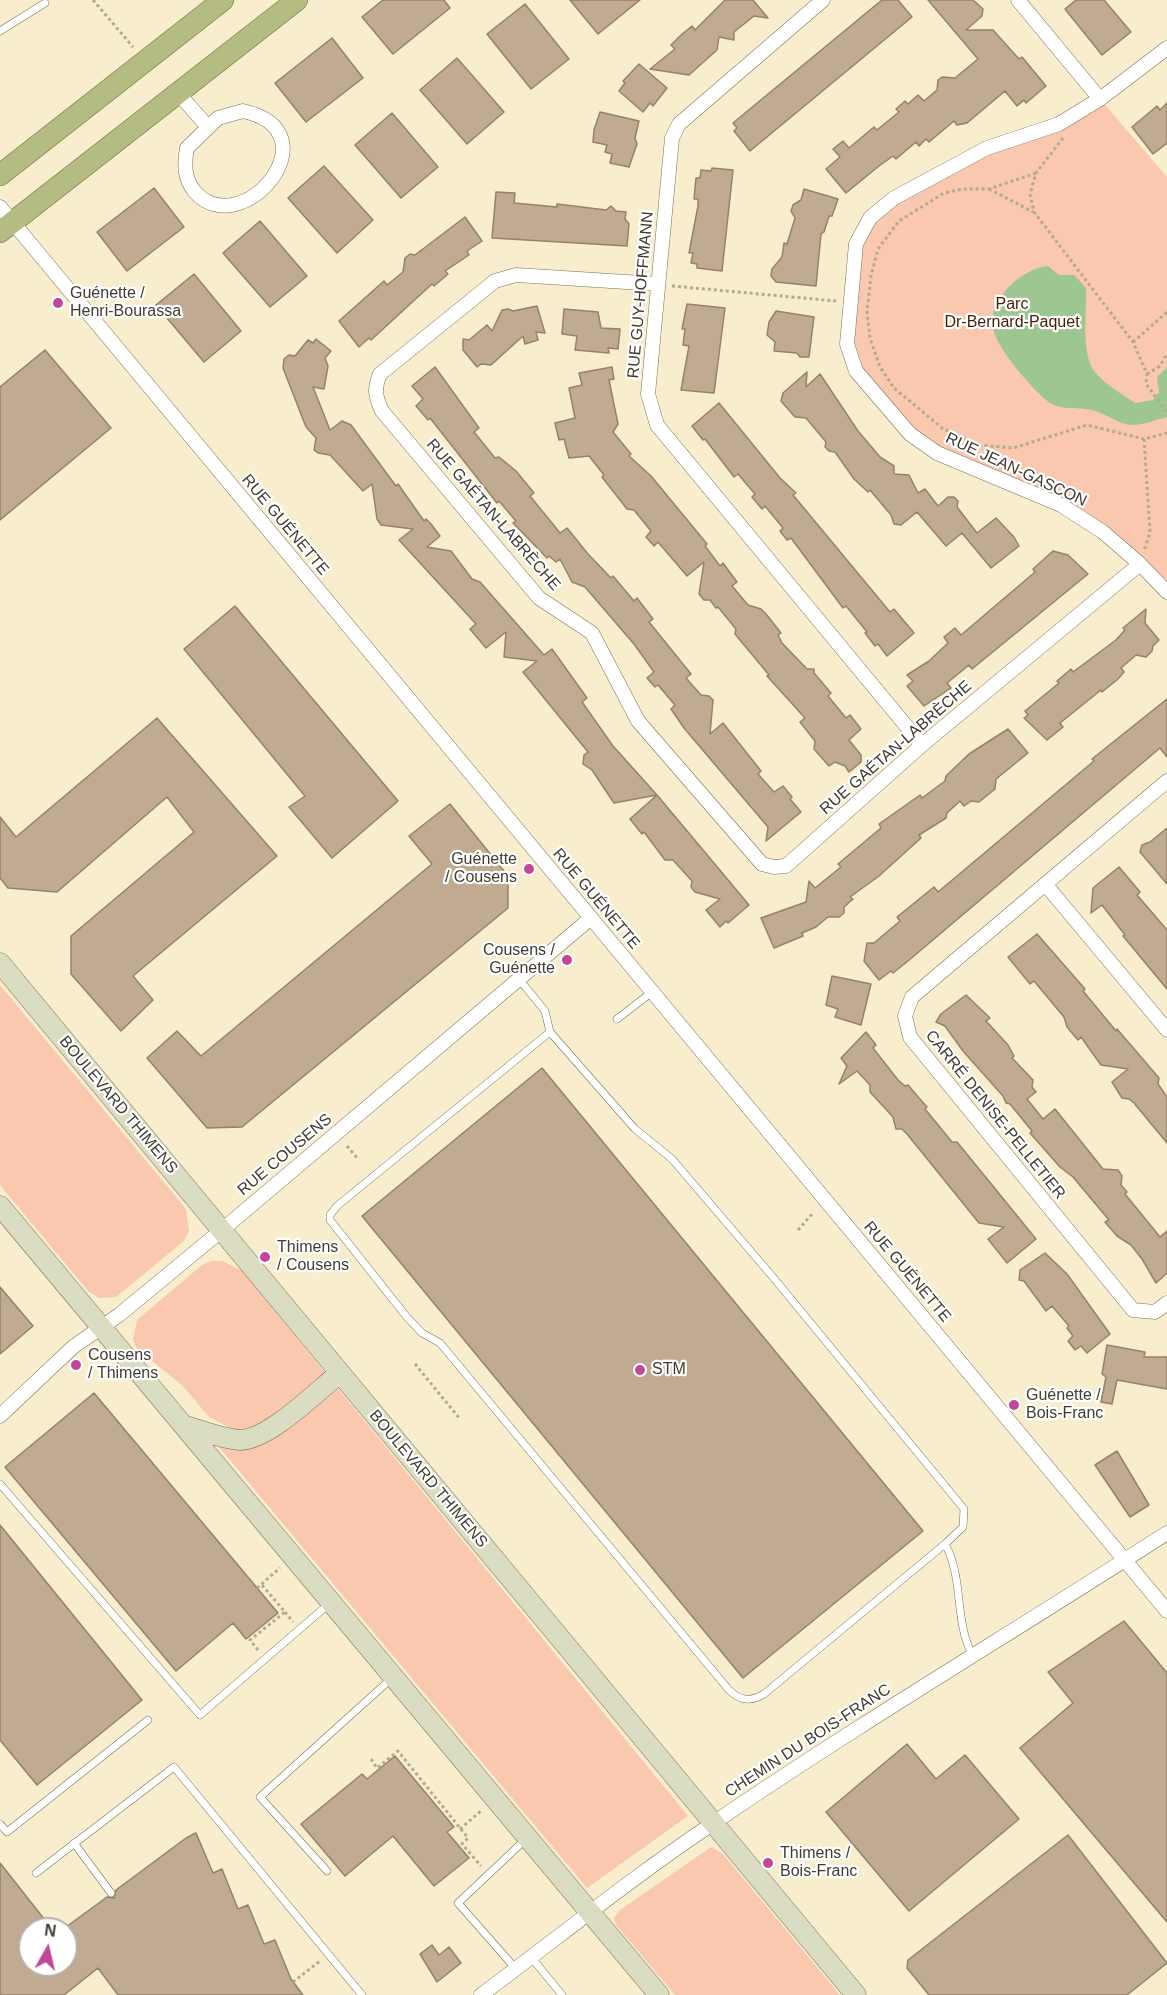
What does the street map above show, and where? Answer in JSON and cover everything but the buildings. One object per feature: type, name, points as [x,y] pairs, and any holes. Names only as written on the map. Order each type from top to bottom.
[{"type":"main road","points":[[0,175],[223,0]]},
{"type":"main road","points":[[4,220],[178,93],[297,0]]},
{"type":"street","name":"RUE GUY-HOFFMANN","points":[[823,0],[679,124],[672,138],[648,394],[657,425],[922,745]]},
{"type":"street","points":[[1018,0],[1100,99]]},
{"type":"street","name":"RUE JEAN-GASCON","points":[[1167,48],[1100,99],[1059,124],[987,148],[894,198],[870,218],[856,244],[847,344],[856,371],[910,434],[937,453],[1060,506],[1103,532],[1140,564],[1167,592]]},
{"type":"street","points":[[178,93],[208,127]]},
{"type":"street","points":[[236,112],[256,114],[267,120],[282,142],[283,156],[274,178],[242,202],[231,205],[213,203],[197,194],[185,172],[184,160],[187,148],[208,127],[218,118],[236,112]]},
{"type":"street","name":"RUE GUÉNETTE","points":[[4,220],[591,918],[1167,1611]]},
{"type":"street","name":"RUE GAÉTAN-LABRÈCHE","points":[[658,284],[516,275],[495,281],[380,374],[375,386],[376,398],[382,411],[539,598],[592,633],[638,721],[762,864],[774,867],[786,866],[922,745],[1140,564]]},
{"type":"street","name":"CARRÉ DENISE-PELLETIER","points":[[1167,781],[912,997],[905,1016],[910,1037],[1133,1310],[1155,1312],[1167,1304]]},
{"type":"street","points":[[1046,885],[1167,1030]]},
{"type":"street","name":"RUE COUSENS","points":[[0,1416],[73,1347],[222,1230],[591,918]]},
{"type":"street","name":"BOULEVARD THIMENS","points":[[0,963],[856,1995]]},
{"type":"street","points":[[0,1206],[659,1995]]},
{"type":"street","points":[[186,1426],[238,1440],[254,1438],[340,1373]]},
{"type":"street","name":"CHEMIN DU BOIS-FRANC","points":[[481,1995],[589,1912],[713,1823],[972,1654],[1167,1533]]},
{"type":"lane","points":[[0,31],[45,3]]},
{"type":"lane","points":[[519,979],[545,1011],[550,1032],[635,1129],[672,1159],[961,1503],[966,1515],[963,1527],[945,1544],[764,1694],[751,1700],[738,1698],[440,1343],[422,1333],[406,1316],[332,1224],[330,1215],[346,1198],[550,1032]]},
{"type":"lane","points":[[617,1019],[652,992]]},
{"type":"lane","points":[[0,1484],[200,1715],[332,1602]]},
{"type":"lane","points":[[945,1544],[956,1570],[964,1636],[972,1654]]},
{"type":"lane","points":[[327,1871],[260,1797],[394,1676]]},
{"type":"lane","points":[[0,1824],[7,1832],[148,1720]]},
{"type":"lane","points":[[36,1873],[174,1767],[362,1995]]},
{"type":"lane","points":[[516,1969],[458,1903],[528,1838]]},
{"type":"lane","points":[[74,1844],[111,1893]]},
{"type":"lane","points":[[531,1957],[562,1995]]},
{"type":"path","points":[[93,0],[136,51]]},
{"type":"path","points":[[1059,124],[1063,141],[1036,173],[1030,194],[1034,212],[1133,342],[1147,374],[1146,384],[1167,412]]},
{"type":"path","points":[[1036,173],[989,189],[963,189],[944,193],[899,221],[878,249],[871,276],[867,312],[870,338],[880,367],[894,388],[942,428],[979,445],[1013,448],[1087,425],[1144,440],[1167,433]]},
{"type":"path","points":[[989,189],[1034,212]]},
{"type":"path","points":[[658,284],[850,303]]},
{"type":"path","points":[[1133,342],[1167,312]]},
{"type":"path","points":[[1147,374],[1160,366],[1167,353]]},
{"type":"path","points":[[1140,564],[1150,532],[1144,440]]},
{"type":"path","points":[[347,1146],[358,1159]]},
{"type":"path","points":[[798,1230],[814,1212]]},
{"type":"path","points":[[416,1364],[460,1419]]},
{"type":"path","points":[[257,1588],[282,1567]]},
{"type":"path","points":[[252,1642],[250,1640],[285,1612],[261,1584]]},
{"type":"path","points":[[371,1760],[377,1768],[398,1751],[468,1838],[462,1844],[476,1860]]},
{"type":"path","points":[[460,1829],[483,1809]]},
{"type":"path","points":[[293,1982],[310,1969]]},
{"type":"green space","name":"Parc Dr-Bernard-Paquet","points":[[1100,99],[1167,177],[1167,592],[1103,532],[937,453],[856,371],[849,317],[856,244],[894,198]]},
{"type":"green space","points":[[0,985],[186,1209],[189,1231],[184,1241],[116,1297],[99,1298],[88,1291],[0,1185]]},
{"type":"green space","points":[[212,1261],[222,1261],[241,1270],[688,1816],[587,1888],[219,1447],[232,1429],[209,1417],[182,1385],[137,1349],[133,1340],[137,1320],[202,1265]]},
{"type":"green space","points":[[711,1847],[722,1853],[840,1995],[675,1995],[617,1926],[614,1918],[620,1910]]},
{"type":"shaded area","points":[[1048,266],[1059,275],[1074,275],[1086,288],[1085,336],[1088,354],[1093,369],[1103,380],[1135,403],[1153,400],[1159,392],[1157,377],[1167,367],[1167,417],[1131,425],[1092,410],[1056,406],[1036,391],[1018,370],[1001,347],[993,329],[995,307],[1008,287],[1017,279],[1038,268]]},
{"type":"place","name":"Guénette / Henri-Bourassa","points":[[58,303]]},
{"type":"place","name":"Guénette / Cousens","points":[[529,869]]},
{"type":"place","name":"Cousens / Guénette","points":[[567,960]]},
{"type":"place","name":"Thimens / Cousens","points":[[265,1257]]},
{"type":"place","name":"Cousens / Thimens","points":[[76,1365]]},
{"type":"place","name":"STM","points":[[640,1370]]},
{"type":"place","name":"Guénette / Bois-Franc","points":[[1014,1405]]},
{"type":"place","name":"Thimens / Bois-Franc","points":[[768,1863]]}]
